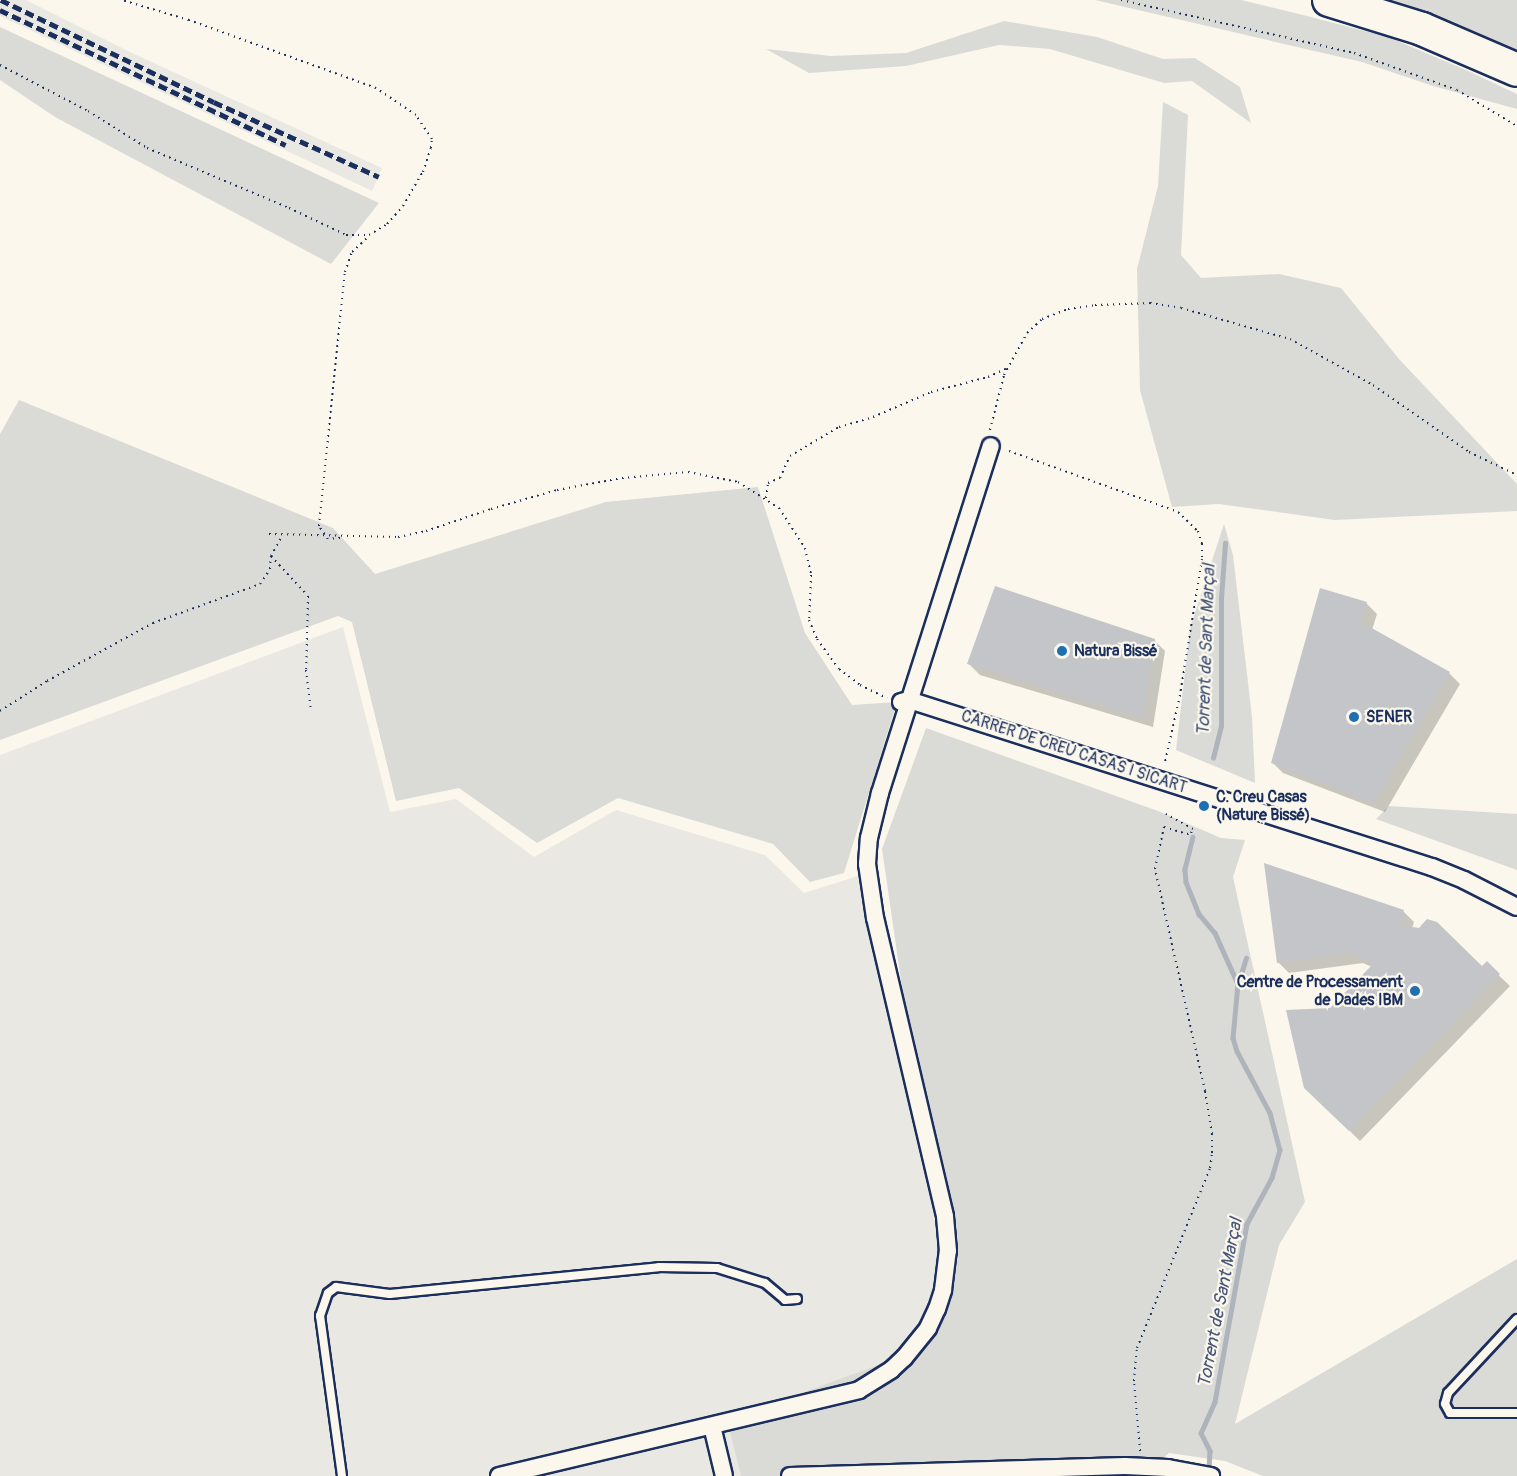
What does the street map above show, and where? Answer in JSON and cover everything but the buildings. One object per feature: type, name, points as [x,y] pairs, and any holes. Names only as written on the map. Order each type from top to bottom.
[{"type":"highway","points":[[1329,0],[1422,29],[1517,70]]},
{"type":"street","points":[[499,1476],[838,1397],[876,1381],[891,1370],[917,1344],[932,1318],[943,1290],[948,1251],[945,1216],[874,918],[867,864],[873,815],[905,701],[991,446]]},
{"type":"street","name":"CARRER DE CREU CASAS I SICART","points":[[905,701],[1432,867],[1484,889],[1517,907]]},
{"type":"street","points":[[712,1426],[724,1476]]},
{"type":"street","points":[[790,1476],[1125,1466],[1168,1467],[1211,1476]]},
{"type":"lane","points":[[342,1476],[320,1316],[328,1293],[336,1287],[390,1294],[659,1268],[717,1268],[765,1283],[785,1300],[797,1299]]},
{"type":"lane","points":[[1517,1319],[1448,1393],[1445,1404],[1449,1413],[1517,1413]]},
{"type":"path","points":[[122,0],[189,20],[376,88],[416,115],[432,140],[423,172],[387,224],[369,235],[352,252],[345,272],[319,526],[327,537]]},
{"type":"path","points":[[1121,0],[1354,53],[1457,90],[1517,126]]},
{"type":"path","points":[[0,65],[88,111],[147,148],[289,208],[346,235],[369,235]]},
{"type":"path","points":[[991,446],[988,440],[1007,368],[1027,333],[1042,320],[1068,309],[1095,305],[1150,303],[1181,308],[1290,339],[1373,385],[1468,452],[1517,475]]},
{"type":"path","points":[[766,499],[768,483],[780,478],[790,456],[839,427],[873,417],[931,392],[988,377],[1007,368]]},
{"type":"path","points":[[1009,451],[1178,512],[1198,531],[1203,550],[1202,559],[1180,695],[1165,762]]},
{"type":"path","points":[[269,534],[398,537],[426,531],[557,490],[622,478],[688,472],[738,482],[779,508],[804,548],[811,575],[809,620],[817,639],[839,669],[860,685],[882,697],[905,701]]},
{"type":"path","points":[[0,711],[47,681],[153,623],[260,584],[270,569],[271,556],[282,536]]},
{"type":"path","points":[[271,556],[308,596],[306,670],[311,708]]},
{"type":"path","points":[[1140,1453],[1134,1381],[1137,1348],[1210,1168],[1212,1153],[1212,1134],[1205,1091],[1155,869],[1164,827],[1186,834],[1191,833],[1193,829],[1166,814]]},
{"type":"shaded area","points":[[0,0],[26,0],[130,52],[382,168],[372,191],[0,16]]},
{"type":"shaded area","points":[[1095,0],[1241,0],[1299,14],[1388,37],[1466,70],[1517,94],[1517,109],[1433,86],[1362,62]]},
{"type":"shaded area","points":[[1378,0],[1517,0],[1517,55]]},
{"type":"shaded area","points":[[1004,21],[1097,37],[1163,59],[1195,58],[1240,87],[1251,123],[1192,81],[1164,83],[1050,49],[999,45],[906,66],[809,73],[766,49],[831,56],[906,53]]},
{"type":"shaded area","points":[[0,27],[379,203],[331,264],[55,117],[0,80]]},
{"type":"shaded area","points":[[1163,102],[1188,115],[1181,255],[1201,278],[1279,274],[1341,288],[1399,359],[1517,484],[1517,511],[1335,520],[1219,504],[1172,507],[1140,390],[1137,269],[1158,186]]},
{"type":"shaded area","points":[[19,400],[333,528],[375,574],[606,502],[758,487],[805,633],[852,705],[897,702],[844,873],[810,882],[773,844],[618,798],[537,843],[459,788],[396,801],[352,622],[338,616],[0,740],[0,434]]},
{"type":"shaded area","points":[[1224,524],[1233,555],[1252,717],[1255,783],[1176,750],[1190,628]]},
{"type":"shaded area","points":[[343,627],[390,812],[456,799],[534,857],[616,810],[765,855],[804,893],[861,875],[925,1152],[941,1257],[930,1315],[886,1362],[728,1420],[741,1476],[0,1476],[0,755]]},
{"type":"shaded area","points":[[926,728],[1158,811],[1221,838],[1245,840],[1233,877],[1305,1202],[1279,1245],[1235,1424],[1517,1259],[1517,1476],[1263,1476],[1225,1461],[1169,1453],[1143,1476],[741,1476],[727,1420],[886,1362],[930,1315],[941,1257],[882,849]]},
{"type":"shaded area","points":[[1389,806],[1517,814],[1517,870],[1376,819]]},
{"type":"waterway","name":"Torrent de Sant Marçal","points":[[1213,758],[1221,726],[1221,598],[1225,543]]},
{"type":"waterway","name":"Torrent de Sant Marçal","points":[[1193,837],[1185,870],[1186,882],[1199,914],[1215,933],[1238,984],[1233,1038],[1237,1051],[1270,1113],[1280,1150],[1272,1178],[1247,1224],[1215,1402],[1201,1433],[1210,1451],[1209,1471]]},
{"type":"waterway","points":[[1238,984],[1246,958]]},
{"type":"railway","points":[[1,0],[214,102],[379,177]]},
{"type":"railway","points":[[0,10],[286,145]]},
{"type":"place","name":"Natura Bissé","points":[[1062,651]]},
{"type":"place","name":"SENER","points":[[1354,717]]},
{"type":"place","name":"C. Creu Casas (Nature Bissé)","points":[[1204,806]]},
{"type":"place","name":"Centre de Processament de Dades IBM","points":[[1415,991]]}]
